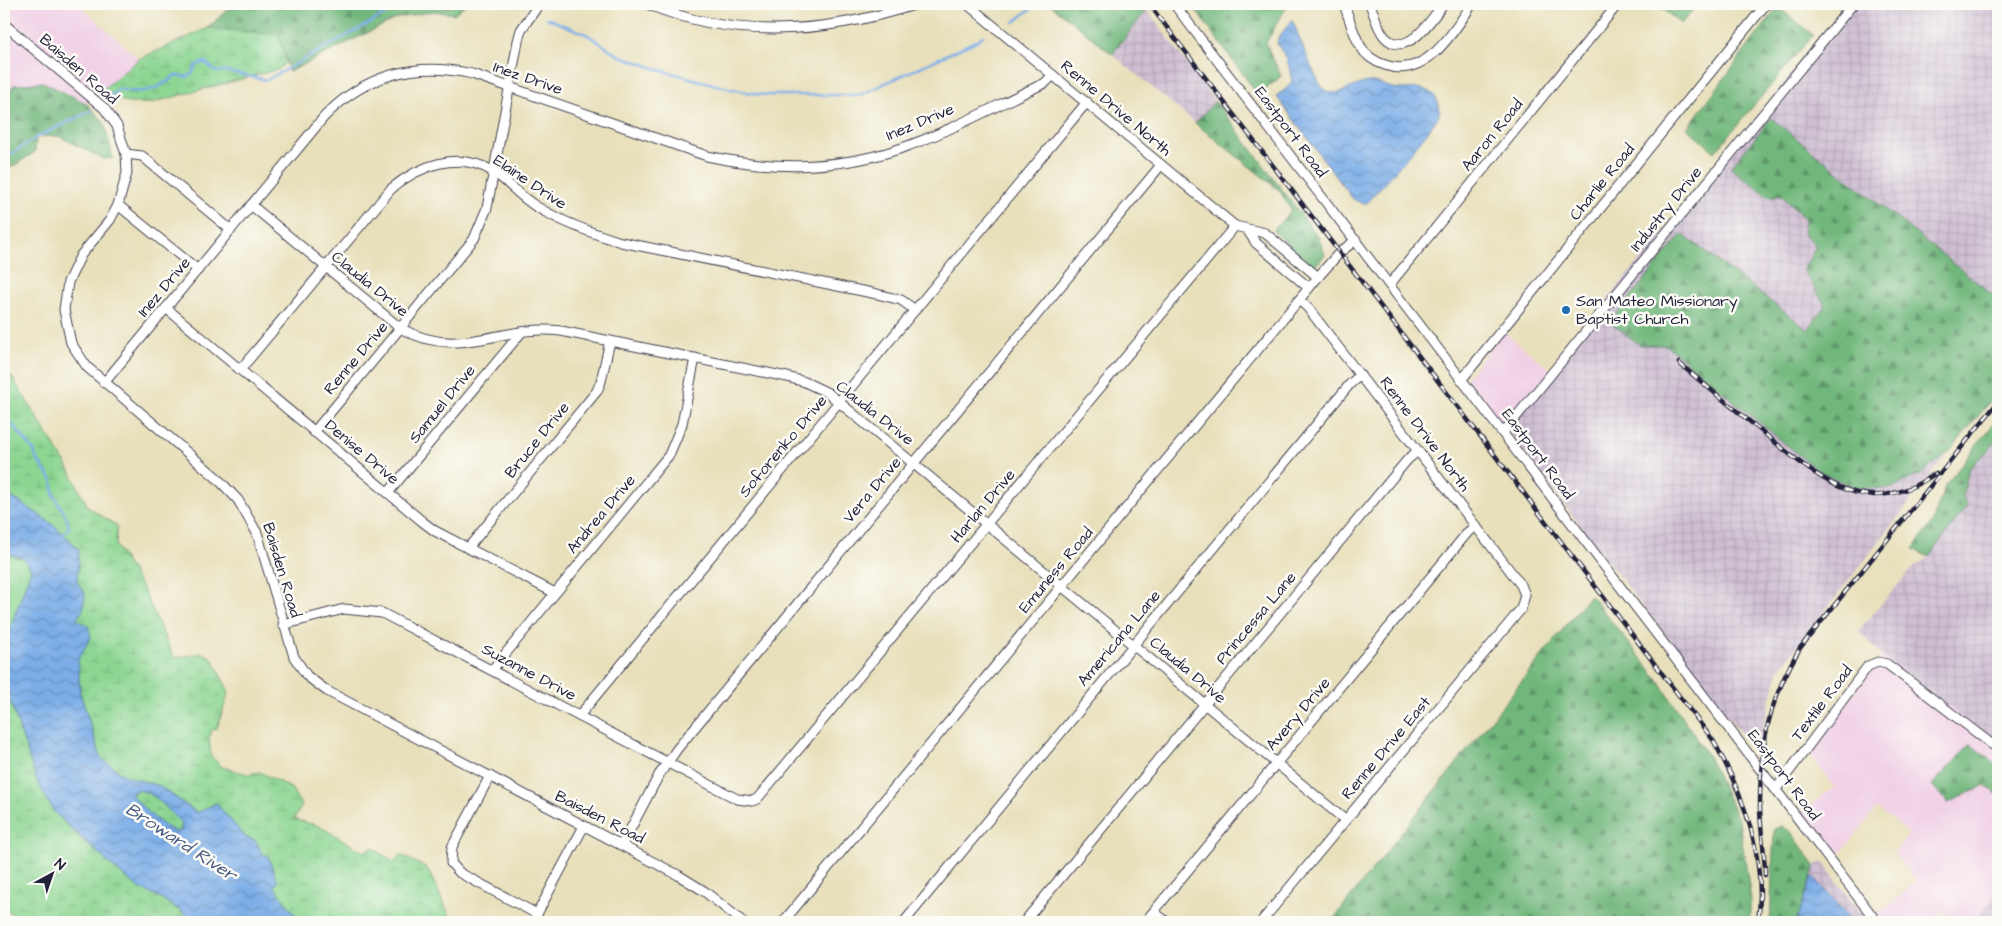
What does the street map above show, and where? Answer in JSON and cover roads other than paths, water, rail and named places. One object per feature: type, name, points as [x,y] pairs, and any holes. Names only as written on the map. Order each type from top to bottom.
[{"type":"street","name":"Renne Drive","points":[[314,432],[474,239],[487,208],[508,86],[521,30],[539,4]]},
{"type":"street","points":[[647,4],[702,21],[742,28],[792,29],[841,24],[882,15],[917,4]]},
{"type":"street","name":"Renne Drive North","points":[[967,4],[1235,226],[1248,231],[1265,233],[1318,277]]},
{"type":"street","name":"Eastport Road","points":[[1174,4],[1877,922]]},
{"type":"street","points":[[1344,4],[1364,51],[1376,62],[1398,68],[1415,66],[1434,52],[1448,38],[1468,5]]},
{"type":"street","points":[[1370,4],[1384,36],[1399,43],[1416,36],[1443,4]]},
{"type":"street","name":"Aaron Road","points":[[1390,284],[1618,4]]},
{"type":"street","name":"Charlie Road","points":[[1462,379],[1766,4]]},
{"type":"street","name":"Industry Drive","points":[[1504,434],[1852,4]]},
{"type":"street","name":"Baisden Road","points":[[4,24],[104,108],[117,126],[126,154],[127,173],[118,205],[110,220],[81,255],[72,270],[64,294],[65,320],[71,343],[87,367],[104,383],[217,478],[238,500],[257,534],[294,657],[317,685],[691,882],[743,922]]},
{"type":"street","name":"Inez Drive","points":[[104,383],[333,108],[369,82],[395,73],[423,68],[454,70],[508,86],[707,156],[738,163],[795,167],[851,162],[900,149],[1045,82],[1053,75]]},
{"type":"street","name":"Soforenko Drive","points":[[579,716],[1087,102]]},
{"type":"street","points":[[126,154],[142,156],[231,230]]},
{"type":"street","name":"Elaine Drive","points":[[240,370],[391,189],[406,176],[423,167],[450,162],[476,164],[493,172],[514,192],[535,206],[580,229],[620,242],[877,294],[901,300],[915,310]]},
{"type":"street","name":"Vera Drive","points":[[622,845],[668,761],[1161,165]]},
{"type":"street","points":[[118,205],[198,270]]},
{"type":"street","name":"Claudia Drive","points":[[251,205],[400,328],[418,337],[444,343],[464,342],[552,330],[804,382],[840,401],[1345,820]]},
{"type":"street","name":"Harlan Drive","points":[[752,801],[763,794],[1235,226]]},
{"type":"street","name":"Renne Drive North","points":[[1248,231],[1256,243],[1309,288]]},
{"type":"street","name":"Emuness Road","points":[[783,922],[1318,277],[1340,252],[1356,240]]},
{"type":"street","name":"Renne Drive North","points":[[1299,300],[1308,308],[1360,375],[1524,590]]},
{"type":"street","name":"Denise Drive","points":[[166,308],[435,530],[555,593]]},
{"type":"street","name":"Samuel Drive","points":[[388,493],[520,334]]},
{"type":"street","name":"Bruce Drive","points":[[468,548],[597,391],[610,341]]},
{"type":"street","name":"Andrea Drive","points":[[492,670],[669,455],[682,424],[695,358]]},
{"type":"street","name":"Americana Lane","points":[[904,922],[1133,644],[1350,384],[1360,375]]},
{"type":"street","name":"Princessa Lane","points":[[1024,922],[1408,459],[1418,451]]},
{"type":"street","name":"Avery Drive","points":[[1145,922],[1468,532],[1476,526]]},
{"type":"street","name":"Renne Drive East","points":[[1261,922],[1521,609],[1524,602],[1524,590]]},
{"type":"street","name":"Suzanne Drive","points":[[283,625],[344,609],[375,612],[394,618],[737,799],[752,801]]},
{"type":"street","name":"Textile Road","points":[[1776,789],[1868,666],[1878,662],[1887,664],[1998,749]]},
{"type":"street","points":[[490,776],[452,847],[451,863],[460,873],[537,918],[584,826]]},
{"type":"street","points":[[1154,912],[1167,922]]},
{"type":"water","points":[[1292,20],[1313,70],[1326,91],[1336,93],[1372,82],[1398,89],[1424,89],[1432,93],[1438,103],[1439,114],[1427,132],[1383,185],[1363,204],[1353,199],[1276,96],[1287,88],[1292,81],[1287,59],[1277,44],[1278,38]]},
{"type":"water","name":"Broward River","points":[[4,493],[53,525],[79,550],[77,582],[85,593],[83,610],[76,619],[88,626],[91,637],[78,659],[80,693],[101,758],[125,776],[159,786],[197,813],[216,803],[245,837],[256,841],[262,854],[268,856],[278,882],[274,886],[300,922],[197,922],[167,902],[138,887],[114,868],[54,812],[37,781],[4,683],[8,635],[31,569],[23,558],[4,553]],"holes":[[[138,790],[157,798],[182,823],[181,830],[176,832],[163,825],[132,795],[133,792]]]},
{"type":"water","points":[[1812,876],[1851,920],[1849,922],[1796,922]]},
{"type":"waterway","points":[[108,98],[119,89],[127,91],[149,90],[163,84],[175,75],[187,77],[192,74],[196,65],[205,62],[216,72],[224,71],[267,80],[391,11],[425,4]]},
{"type":"waterway","points":[[1014,22],[1037,4]]},
{"type":"waterway","points":[[547,18],[588,35],[618,55],[660,70],[731,89],[763,95],[860,95],[983,36]]},
{"type":"waterway","points":[[4,159],[37,137],[91,111]]},
{"type":"waterway","points":[[4,414],[34,451],[36,458],[52,480],[54,496],[66,516],[69,528],[62,535]]},
{"type":"railway","points":[[1149,4],[1713,740],[1743,805],[1756,851],[1760,898],[1758,922]]},
{"type":"railway","points":[[1679,363],[1785,451],[1825,479],[1845,489],[1866,494],[1887,494],[1911,488],[1936,473]]},
{"type":"railway","points":[[1765,875],[1760,815],[1760,784],[1764,743],[1773,705],[1789,668],[1800,648],[1998,402]]},
{"type":"place","name":"San Mateo Missionary Baptist Church","points":[[1566,310]]}]
